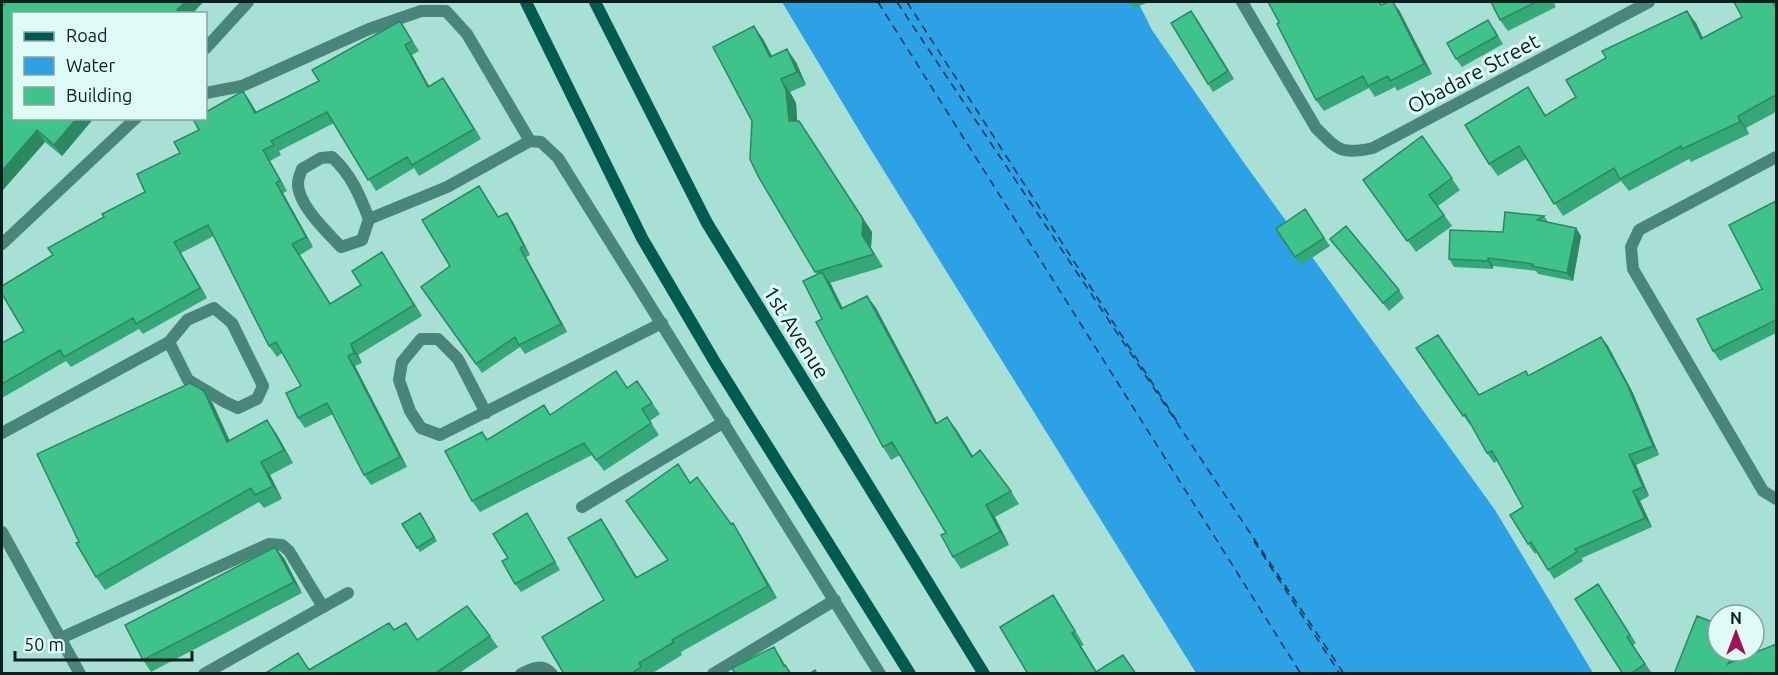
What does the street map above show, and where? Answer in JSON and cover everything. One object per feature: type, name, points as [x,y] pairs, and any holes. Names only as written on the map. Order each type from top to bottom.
[{"type":"main road","points":[[526,2],[642,238],[716,364],[909,674]]},
{"type":"main road","name":"1st Avenue","points":[[596,2],[707,223],[984,674]]},
{"type":"street","points":[[207,47],[248,2]]},
{"type":"street","name":"Obadare Street","points":[[1242,2],[1316,128],[1333,145],[1350,153],[1373,148],[1649,2]]},
{"type":"street","points":[[207,93],[242,86],[369,29],[421,10],[446,11],[467,34],[530,141]]},
{"type":"street","points":[[2,244],[134,120]]},
{"type":"street","points":[[369,219],[355,186],[341,165],[332,157],[321,158],[302,169],[298,183],[299,195],[320,225],[341,247],[362,240],[369,219],[447,187],[530,141],[542,142],[558,158],[880,674]]},
{"type":"street","points":[[1776,157],[1639,230],[1631,247],[1633,269],[1762,491],[1776,499]]},
{"type":"street","points":[[2,433],[169,342],[187,320],[214,308],[232,323],[263,386],[257,399],[238,408],[188,380],[169,342]]},
{"type":"street","points":[[486,413],[458,359],[438,339],[421,339],[402,362],[399,380],[410,411],[421,428],[440,435],[486,413],[662,323]]},
{"type":"street","points":[[582,507],[724,422]]},
{"type":"street","points":[[2,532],[80,674]]},
{"type":"street","points":[[61,638],[270,544],[282,545],[289,550],[323,607]]},
{"type":"street","points":[[204,674],[348,593]]},
{"type":"street","points":[[712,674],[835,600]]},
{"type":"street","points":[[521,674],[540,667],[549,670],[552,674]]},
{"type":"water","points":[[782,2],[1138,2],[1152,30],[1242,160],[1495,510],[1593,673],[1196,673],[866,142]]},
{"type":"building","points":[[6,2],[185,2],[177,10],[179,12],[12,12],[12,120],[75,120],[54,145],[37,130],[2,171],[2,7]]},
{"type":"building","points":[[1268,2],[1379,2],[1381,5],[1393,2],[1424,64],[1390,81],[1388,76],[1368,86],[1363,76],[1316,100]]},
{"type":"building","points":[[1491,2],[1536,2],[1500,20]]},
{"type":"building","points":[[1734,2],[1773,2],[1776,8],[1776,95],[1738,116],[1740,122],[1682,149],[1681,146],[1620,179],[1614,168],[1554,204],[1519,146],[1489,164],[1465,125],[1528,87],[1545,116],[1576,97],[1566,80],[1606,58],[1602,51],[1687,11],[1701,39],[1742,17]]},
{"type":"building","points":[[1191,11],[1228,71],[1208,84],[1171,23]]},
{"type":"building","points":[[1488,20],[1497,36],[1456,59],[1447,43]]},
{"type":"building","points":[[400,21],[412,41],[405,45],[428,87],[443,78],[474,129],[412,165],[407,157],[368,180],[327,112],[271,141],[274,145],[263,150],[280,180],[276,183],[306,237],[292,244],[330,304],[361,285],[352,271],[382,252],[414,305],[351,344],[354,353],[348,356],[400,457],[364,475],[327,403],[298,418],[286,393],[301,386],[276,342],[269,346],[208,225],[174,242],[200,288],[136,324],[133,318],[64,357],[60,350],[2,384],[2,343],[24,331],[2,294],[2,286],[53,255],[48,248],[104,217],[102,214],[145,192],[137,174],[180,153],[174,142],[199,130],[194,120],[207,120],[207,111],[243,91],[255,113],[319,81],[312,70]]},
{"type":"building","points":[[754,26],[770,57],[787,49],[797,72],[781,79],[786,90],[789,121],[799,121],[863,219],[862,235],[874,254],[815,272],[758,176],[750,159],[752,121],[713,47]]},
{"type":"building","points":[[1422,136],[1452,178],[1429,195],[1444,215],[1407,241],[1363,180]]},
{"type":"building","points":[[479,186],[498,217],[507,213],[524,246],[520,248],[561,324],[519,345],[515,337],[476,364],[421,287],[450,266],[422,220]]},
{"type":"building","points":[[1776,201],[1776,320],[1713,351],[1697,319],[1762,289],[1729,225]]},
{"type":"building","points":[[1305,209],[1324,238],[1295,257],[1276,229]]},
{"type":"building","points":[[1505,212],[1544,216],[1537,220],[1576,228],[1567,273],[1532,266],[1533,264],[1488,258],[1488,261],[1449,259],[1450,230],[1503,232]]},
{"type":"building","points":[[1346,226],[1399,290],[1383,303],[1330,239]]},
{"type":"building","points":[[822,272],[841,309],[867,296],[936,424],[947,417],[972,457],[980,450],[1011,491],[986,505],[1000,532],[953,557],[941,535],[946,533],[892,442],[883,447],[816,322],[822,319],[803,281]]},
{"type":"building","points":[[1438,335],[1479,395],[1526,371],[1528,376],[1601,337],[1627,384],[1653,446],[1629,455],[1643,487],[1633,491],[1645,518],[1575,549],[1577,552],[1548,570],[1531,542],[1528,544],[1510,515],[1523,507],[1492,451],[1487,453],[1465,414],[1463,416],[1416,348]]},
{"type":"building","points":[[616,371],[627,388],[637,381],[652,403],[642,409],[651,423],[596,460],[584,443],[472,501],[445,451],[482,432],[487,440],[544,405],[550,415]]},
{"type":"building","points":[[190,383],[204,391],[227,442],[267,420],[284,450],[261,462],[273,486],[255,495],[251,488],[96,577],[76,543],[79,542],[37,454]]},
{"type":"building","points":[[678,464],[690,483],[697,477],[731,524],[733,523],[768,586],[672,640],[674,642],[639,663],[641,667],[631,674],[564,674],[542,637],[604,600],[568,538],[601,519],[636,578],[668,560],[626,501]]},
{"type":"building","points":[[420,513],[434,537],[417,548],[402,524]]},
{"type":"building","points":[[527,513],[555,562],[515,584],[502,561],[508,558],[493,534]]},
{"type":"building","points":[[275,547],[294,582],[143,660],[125,625]]},
{"type":"building","points":[[1598,584],[1630,635],[1627,637],[1645,664],[1630,674],[1623,674],[1575,599]]},
{"type":"building","points":[[1053,595],[1075,631],[1072,633],[1096,672],[1123,655],[1136,674],[1028,674],[1000,627]]},
{"type":"building","points":[[467,606],[490,636],[434,674],[264,674],[298,653],[309,670],[389,623],[394,630],[406,623],[417,640]]},
{"type":"building","points":[[1697,616],[1706,619],[1706,663],[1766,663],[1766,648],[1776,644],[1776,674],[1674,674]]},
{"type":"building","points":[[774,647],[791,674],[735,674],[732,668]]},
{"type":"ferry route","points":[[878,2],[1301,674]]},
{"type":"ferry route","points":[[897,2],[1344,674]]},
{"type":"ferry route","points":[[907,2],[1178,423]]},
{"type":"ferry route","points":[[1254,541],[1340,674]]}]
